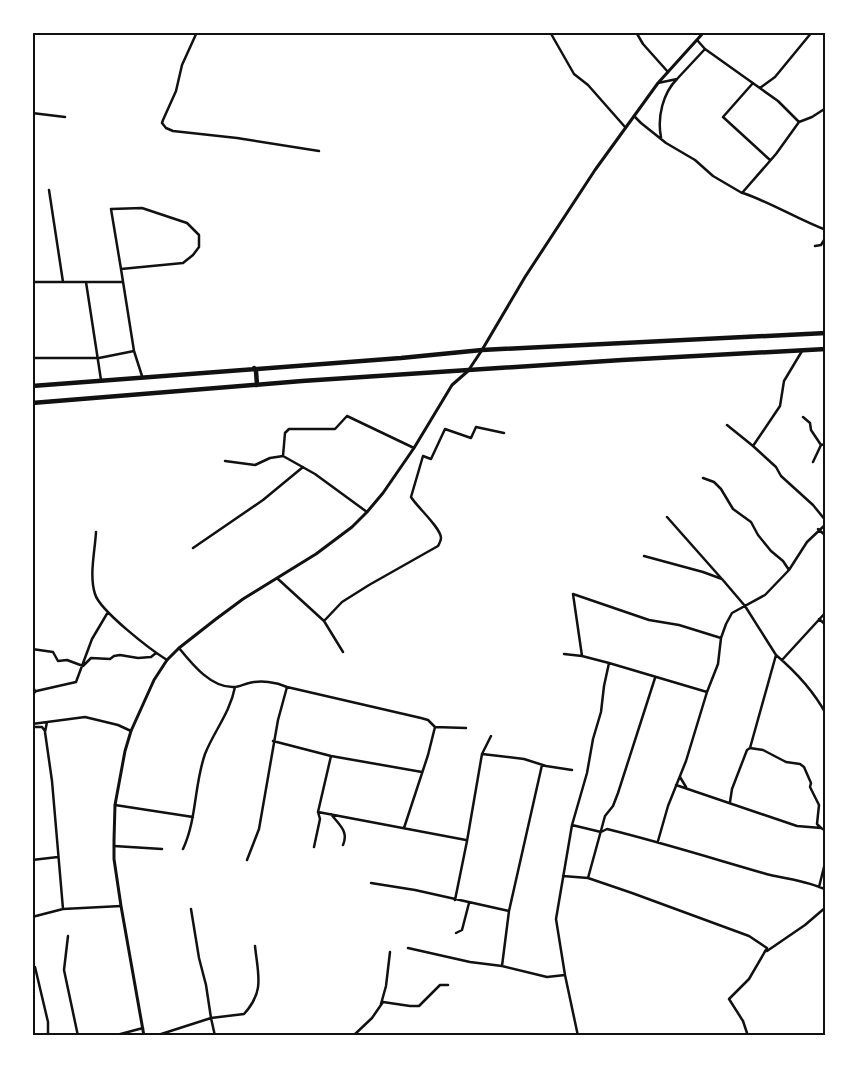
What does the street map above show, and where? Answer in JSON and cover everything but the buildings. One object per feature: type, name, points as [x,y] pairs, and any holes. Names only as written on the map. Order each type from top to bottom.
[{"type":"highway","points":[[32,386],[142,376],[209,373],[253,368],[392,359],[482,350],[826,333]]},
{"type":"highway","points":[[32,403],[257,385],[622,360],[825,351]]},
{"type":"highway","points":[[253,368],[256,371],[257,385]]},
{"type":"street","points":[[197,32],[182,65],[176,91],[162,123],[166,128],[172,131],[319,150]]},
{"type":"street","points":[[550,32],[574,74],[588,85],[625,128]]},
{"type":"street","points":[[636,32],[643,44],[668,72]]},
{"type":"street","points":[[144,1036],[120,906],[114,846],[115,805],[122,765],[131,731],[147,693],[167,660],[179,648],[242,599],[278,579],[316,554],[352,527],[367,512],[383,493],[414,448],[452,385],[468,371],[482,350],[525,277],[595,170],[658,83],[704,32]]},
{"type":"street","points":[[760,88],[775,77],[812,32]]},
{"type":"street","points":[[697,40],[705,49],[778,101],[799,122]]},
{"type":"street","points":[[661,138],[659,126],[665,94],[705,49]]},
{"type":"street","points":[[658,83],[677,79]]},
{"type":"street","points":[[753,83],[723,117],[770,160]]},
{"type":"street","points":[[743,192],[799,122],[812,117],[826,108]]},
{"type":"street","points":[[32,113],[65,117]]},
{"type":"street","points":[[634,116],[666,143],[696,160],[713,176],[800,220],[826,230]]},
{"type":"street","points":[[49,190],[63,282]]},
{"type":"street","points":[[121,269],[184,263],[193,256],[199,247],[199,235],[186,223],[142,208],[111,209],[134,351],[142,376]]},
{"type":"street","points":[[815,246],[821,245],[826,237]]},
{"type":"street","points":[[32,282],[123,282]]},
{"type":"street","points":[[86,282],[101,380]]},
{"type":"street","points":[[32,358],[98,358],[134,351]]},
{"type":"street","points":[[753,446],[780,406],[784,381],[802,352]]},
{"type":"street","points":[[282,456],[285,433],[289,429],[335,429],[347,416],[414,448]]},
{"type":"street","points":[[803,417],[810,423],[811,430],[821,445]]},
{"type":"street","points":[[658,841],[718,664],[721,638],[732,613],[764,595],[789,570],[807,542],[826,522],[813,506],[782,476],[776,467],[726,425]]},
{"type":"street","points":[[324,621],[342,602],[369,584],[438,546],[441,538],[439,532],[416,505],[412,497],[423,456],[431,459],[445,429],[471,438],[476,426],[504,433]]},
{"type":"street","points":[[821,445],[826,444]]},
{"type":"street","points":[[813,462],[821,445]]},
{"type":"street","points":[[225,461],[255,466],[270,458],[282,456],[303,467],[367,512]]},
{"type":"street","points":[[193,548],[263,500],[303,467]]},
{"type":"street","points":[[703,478],[714,482],[721,489],[733,509],[751,522],[758,535],[789,570]]},
{"type":"street","points":[[667,517],[745,606],[776,655],[802,679],[826,714]]},
{"type":"street","points":[[818,529],[826,536]]},
{"type":"street","points":[[96,532],[93,588],[95,597],[108,612],[156,653],[167,660]]},
{"type":"street","points":[[644,556],[722,579]]},
{"type":"street","points":[[278,579],[324,621],[343,652]]},
{"type":"street","points":[[582,656],[573,594],[649,620],[679,625],[721,638]]},
{"type":"street","points":[[32,683],[34,692],[76,682],[98,628],[108,612]]},
{"type":"street","points":[[782,660],[826,612]]},
{"type":"street","points":[[819,618],[826,625]]},
{"type":"street","points":[[179,648],[196,668],[210,679],[224,686],[235,687],[250,682],[266,682],[421,718],[428,720],[435,726],[455,729],[466,728]]},
{"type":"street","points":[[32,649],[53,652],[58,661],[67,660],[82,666]]},
{"type":"street","points":[[82,666],[92,658],[110,660],[114,656],[120,655],[145,658],[151,657],[156,653]]},
{"type":"street","points":[[564,654],[582,656],[609,663],[707,692]]},
{"type":"street","points":[[730,803],[736,780],[747,750],[750,748],[776,655]]},
{"type":"street","points":[[578,1036],[565,975],[556,919],[572,825],[587,773],[593,739],[601,712],[609,663]]},
{"type":"street","points":[[588,878],[605,816],[618,793],[655,678]]},
{"type":"street","points":[[183,848],[192,828],[205,754],[230,706],[235,687]]},
{"type":"street","points":[[247,860],[259,829],[278,720],[287,687]]},
{"type":"street","points":[[32,725],[85,717],[118,725],[131,731]]},
{"type":"street","points":[[46,722],[63,909]]},
{"type":"street","points":[[32,725],[42,727],[46,732]]},
{"type":"street","points":[[404,828],[435,726]]},
{"type":"street","points":[[454,900],[467,841],[482,754],[491,736]]},
{"type":"street","points":[[274,742],[331,756],[422,772]]},
{"type":"street","points":[[750,748],[763,750],[786,762],[800,764],[804,767],[819,805],[817,824],[826,832]]},
{"type":"street","points":[[482,754],[524,759],[542,765],[572,770]]},
{"type":"street","points":[[314,847],[320,819],[318,812],[331,756]]},
{"type":"street","points":[[502,966],[509,911],[542,765]]},
{"type":"street","points":[[680,776],[687,788]]},
{"type":"street","points":[[676,785],[797,826],[821,828]]},
{"type":"street","points":[[115,805],[193,817]]},
{"type":"street","points":[[318,812],[467,841]]},
{"type":"street","points":[[332,814],[344,829],[345,839],[343,845]]},
{"type":"street","points":[[572,825],[601,832],[607,829],[658,841],[826,890]]},
{"type":"street","points":[[114,846],[162,850]]},
{"type":"street","points":[[32,860],[58,857]]},
{"type":"street","points":[[819,887],[826,859]]},
{"type":"street","points":[[563,876],[588,878],[749,936],[768,948],[767,951]]},
{"type":"street","points":[[371,883],[415,890],[509,911]]},
{"type":"street","points":[[456,933],[462,930],[469,903]]},
{"type":"street","points":[[32,917],[63,909],[120,906]]},
{"type":"street","points":[[748,1036],[743,1021],[728,999],[749,979],[767,951],[806,925],[826,907]]},
{"type":"street","points":[[191,909],[198,958],[206,985],[216,1036]]},
{"type":"street","points":[[68,936],[64,970],[78,1036]]},
{"type":"street","points":[[155,1036],[211,1018],[244,1014],[254,1003],[258,995],[259,984],[255,946]]},
{"type":"street","points":[[408,948],[470,962],[502,966],[547,977],[565,975]]},
{"type":"street","points":[[380,1006],[382,994],[386,986],[390,952]]},
{"type":"street","points":[[36,967],[48,1022],[48,1036]]},
{"type":"street","points":[[353,1036],[372,1018],[383,1002],[419,1006],[440,985],[448,985]]},
{"type":"street","points":[[113,1036],[143,1028]]}]
